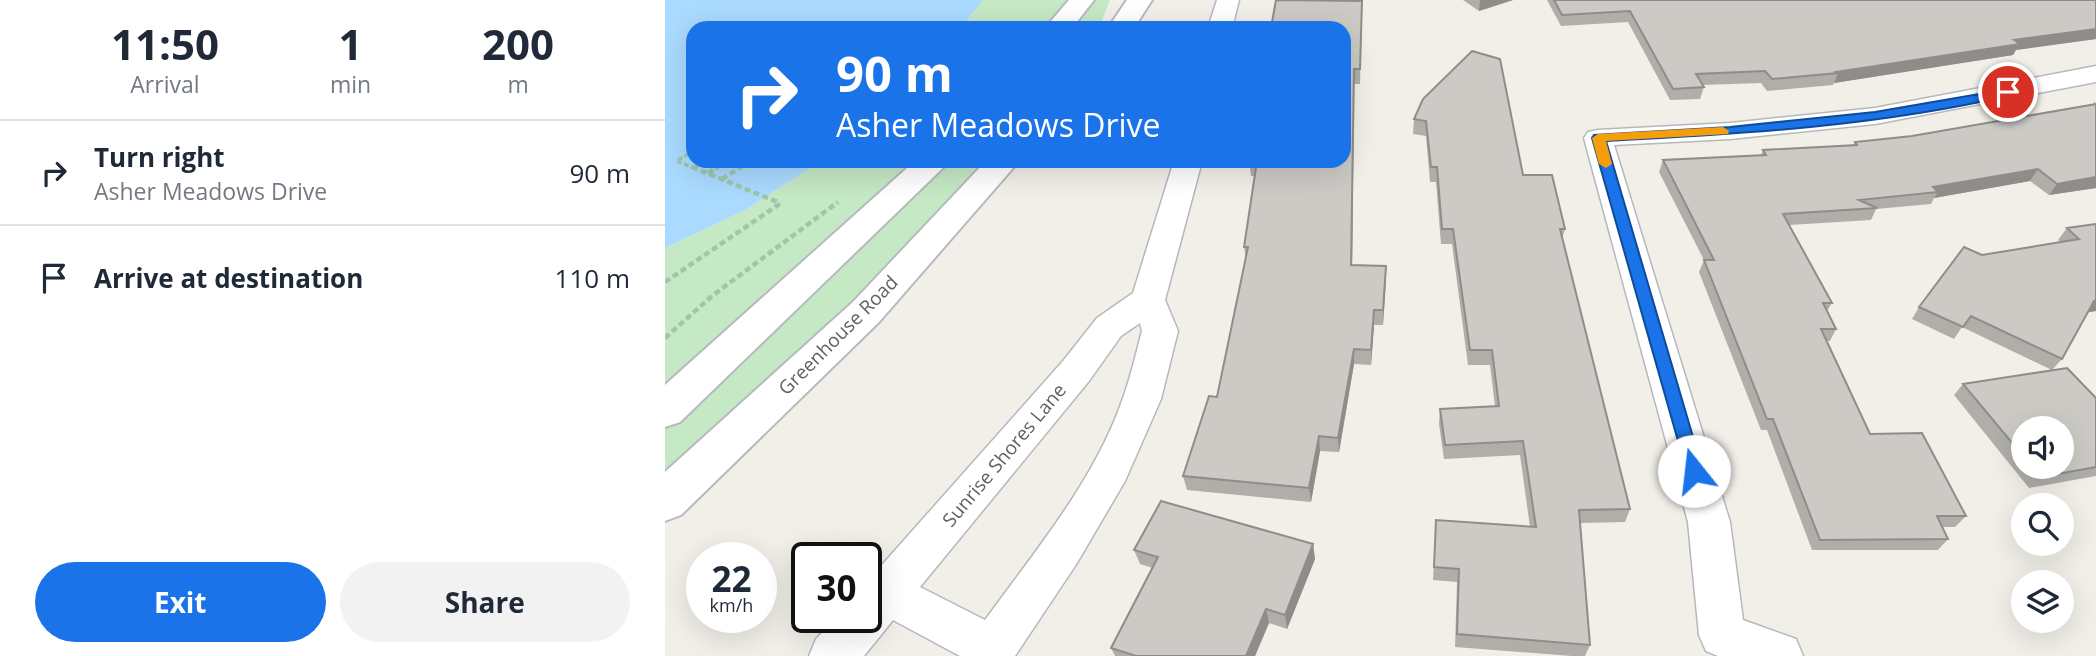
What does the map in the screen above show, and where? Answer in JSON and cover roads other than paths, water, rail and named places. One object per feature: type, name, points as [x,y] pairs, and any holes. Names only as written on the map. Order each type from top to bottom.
[{"type":"main road","points":[[1064,21],[1082,0]]},
{"type":"main road","points":[[1126,21],[1140,0]]},
{"type":"main road","points":[[665,410],[926,168]]},
{"type":"main road","name":"Greenhouse Road","points":[[665,501],[866,312],[997,168]]},
{"type":"street","points":[[1222,21],[1228,0]]},
{"type":"street","points":[[1779,656],[1722,635],[1709,522],[1598,138],[1730,131],[1875,116],[2096,74]]},
{"type":"street","points":[[882,612],[989,652],[1062,549],[1111,470],[1142,399],[1160,331],[1148,300],[1186,168]]},
{"type":"street","name":"Sunrise Shores Lane","points":[[882,598],[1076,371],[1109,327],[1148,300]]},
{"type":"street","name":"Sunrise Shores Lane","points":[[833,656],[853,633]]},
{"type":"water","points":[[665,0],[983,0],[966,21],[686,21],[686,168],[810,168],[745,210],[665,248]]}]
